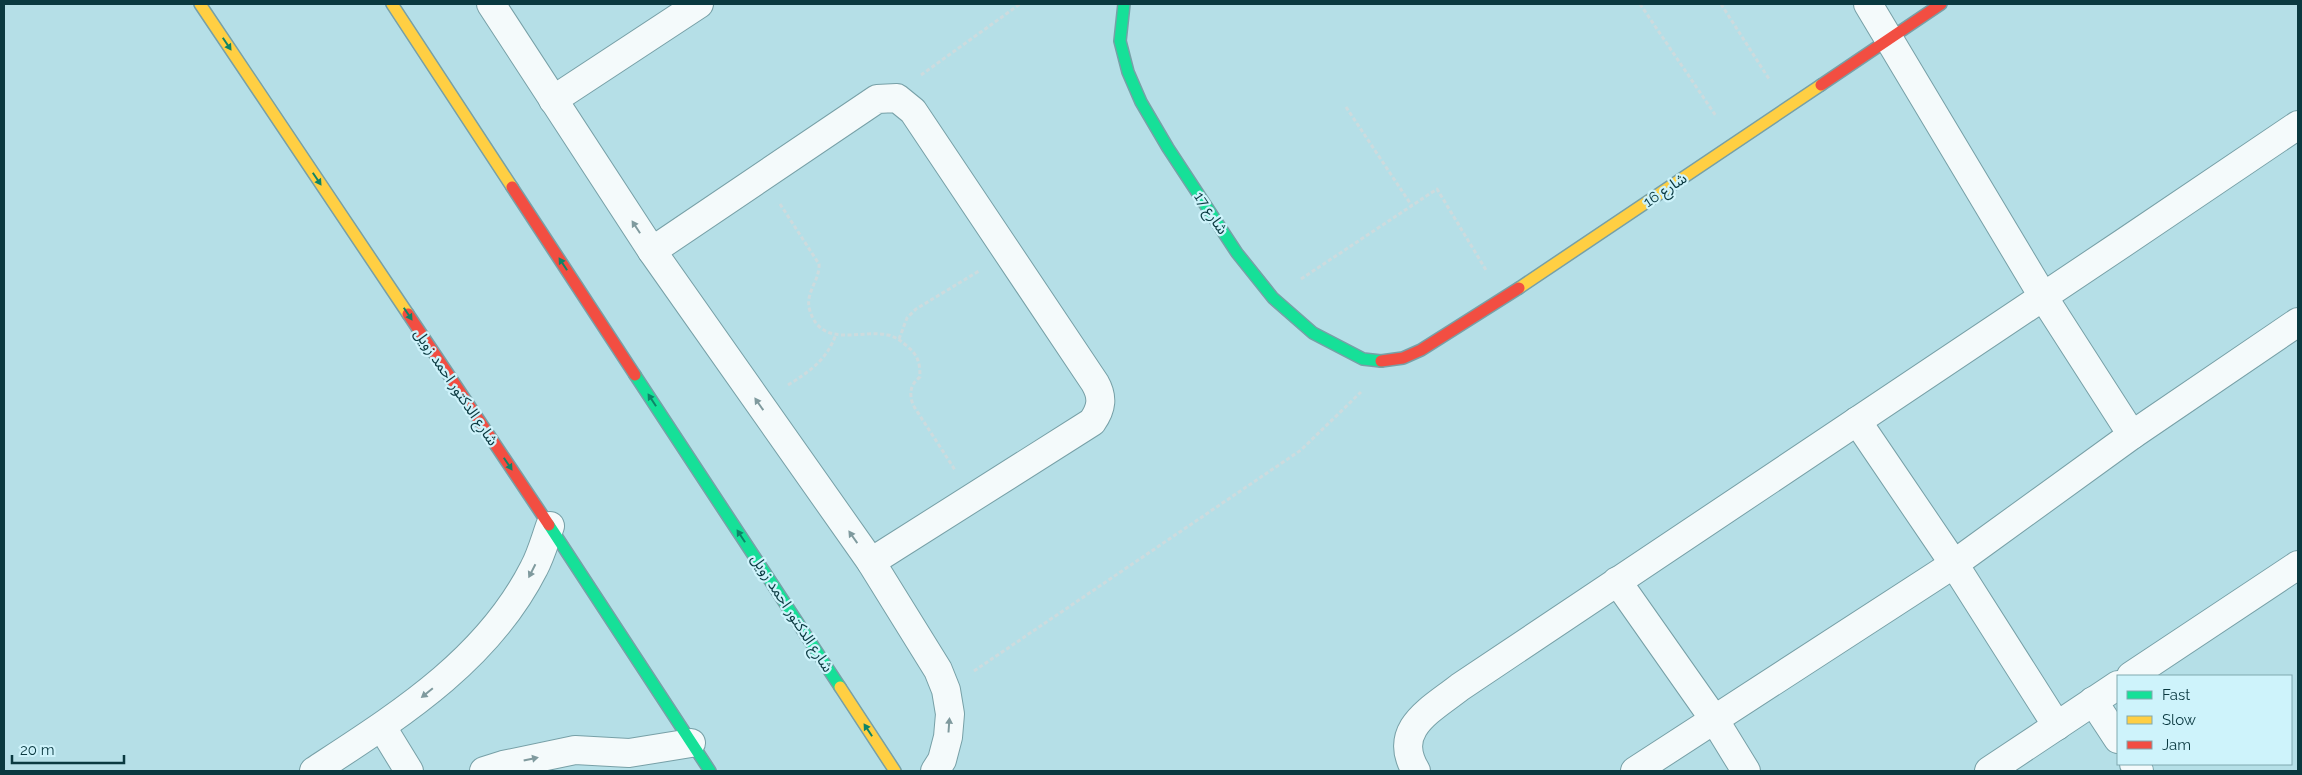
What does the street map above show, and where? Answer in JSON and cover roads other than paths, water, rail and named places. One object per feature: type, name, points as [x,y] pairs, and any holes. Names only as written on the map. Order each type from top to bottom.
[{"type":"street","name":"شارع الدكتور احمد زويل","points":[[200,4],[550,526],[710,771]]},
{"type":"street","name":"شارع الدكتور احمد زويل","points":[[392,4],[895,771]]},
{"type":"street","points":[[491,4],[652,251],[871,562],[938,670],[946,690],[950,714],[948,737],[942,760],[936,771]]},
{"type":"street","points":[[553,100],[699,4]]},
{"type":"street","name":"شارع 17","points":[[1124,4],[1120,40],[1128,72],[1141,102],[1168,148],[1238,253],[1274,298],[1313,332],[1363,359],[1382,360]]},
{"type":"street","points":[[1868,4],[2044,298],[2132,435]]},
{"type":"street","name":"شارع 16","points":[[1382,360],[1403,358],[1421,350],[1503,299],[1942,4]]},
{"type":"street","points":[[652,251],[877,99],[897,98],[906,103],[913,111],[1099,390],[1100,407],[1092,422],[871,562]]},
{"type":"street","points":[[1416,771],[1408,748],[1409,733],[1415,723],[1460,687],[2044,298],[2298,125]]},
{"type":"street","points":[[1636,771],[1714,718],[1954,564],[2132,435],[2298,322]]},
{"type":"street","points":[[1857,421],[1954,564],[2058,726]]},
{"type":"street","points":[[314,771],[402,714],[454,671],[494,630],[517,598],[535,567],[550,526]]},
{"type":"street","points":[[2133,675],[2298,565]]},
{"type":"street","points":[[1617,581],[1714,718],[1746,771]]},
{"type":"street","points":[[1989,771],[2117,686]]},
{"type":"street","points":[[2094,701],[2117,737]]},
{"type":"street","points":[[382,727],[409,771]]},
{"type":"street","points":[[484,771],[503,765],[575,750],[628,753],[691,743]]}]
